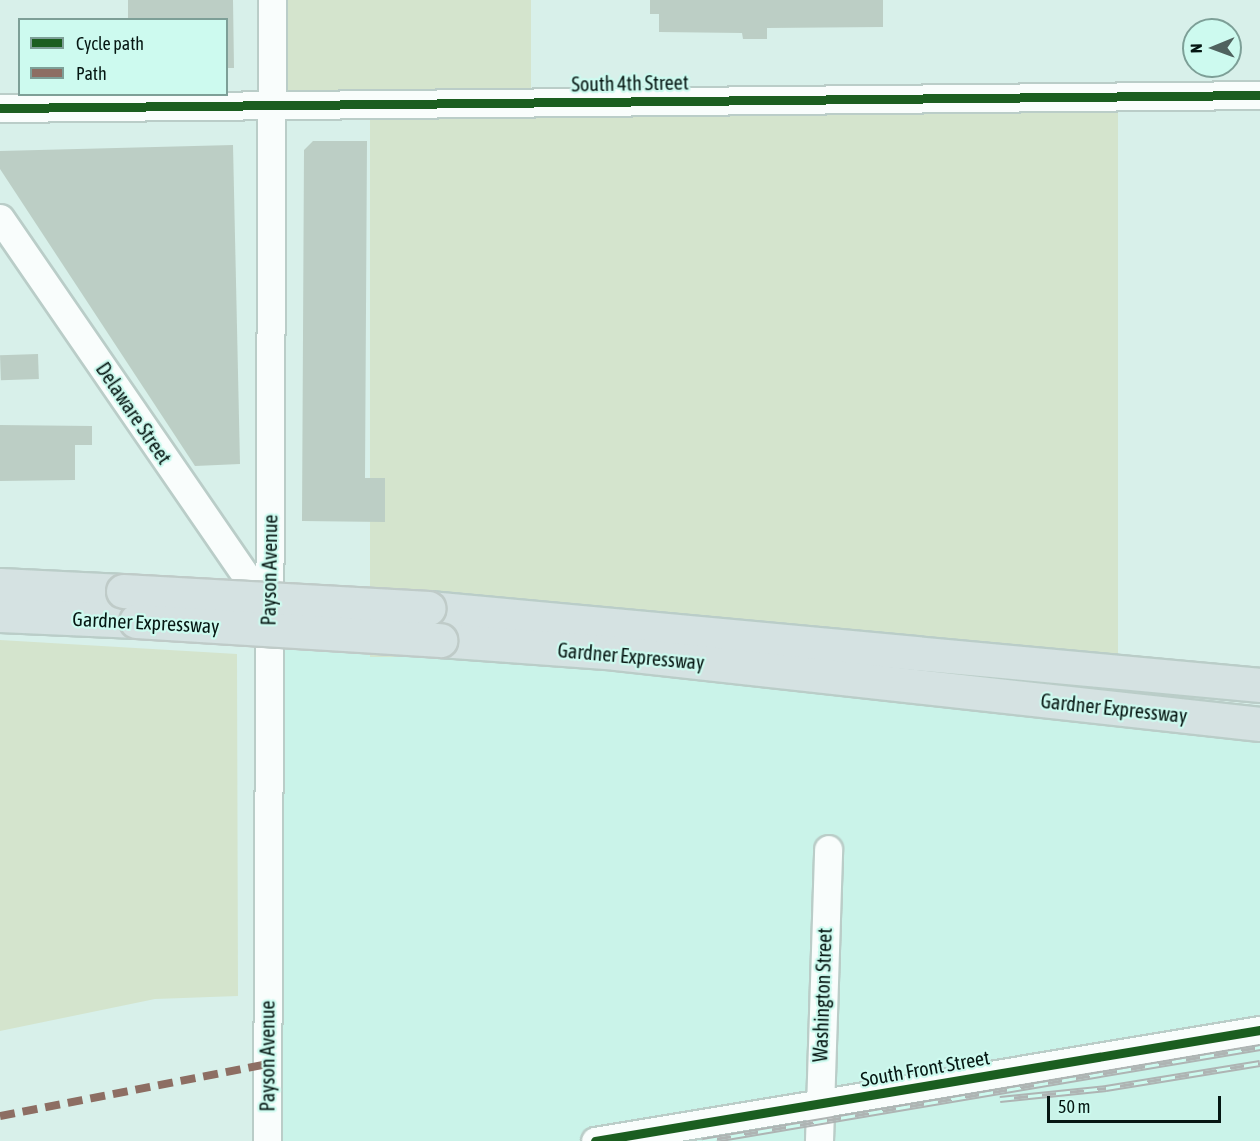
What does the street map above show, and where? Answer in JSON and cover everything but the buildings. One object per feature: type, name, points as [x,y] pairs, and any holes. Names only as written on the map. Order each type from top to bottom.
[{"type":"main road","name":"Gardner Expressway","points":[[0,585],[429,608],[1260,686]]},
{"type":"main road","name":"Gardner Expressway","points":[[0,615],[136,621],[616,653],[1260,724]]},
{"type":"street","name":"Payson Avenue","points":[[267,1141],[272,0]]},
{"type":"street","name":"South 4th Street","points":[[0,108],[1260,95]]},
{"type":"street","name":"Delaware Street","points":[[0,218],[268,608]]},
{"type":"street","name":"Washington Street","points":[[819,1141],[818,1104],[828,849]]},
{"type":"street","name":"South Front Street","points":[[595,1141],[1260,1030]]},
{"type":"shaded area","points":[[283,0],[531,0],[531,93],[283,93]]},
{"type":"shaded area","points":[[370,112],[1118,112],[1118,657],[370,657]]},
{"type":"shaded area","points":[[268,608],[1260,724],[1260,1141],[267,1141]]},
{"type":"shaded area","points":[[0,640],[237,654],[238,996],[155,999],[0,1031]]},
{"type":"railway","points":[[703,1141],[1260,1047]]},
{"type":"railway","points":[[1000,1099],[1106,1088],[1260,1063]]},
{"type":"marked path","points":[[0,1116],[267,1064]]},
{"type":"cycle path","points":[[0,108],[1260,95]]},
{"type":"cycle path","points":[[595,1141],[1260,1030]]}]
